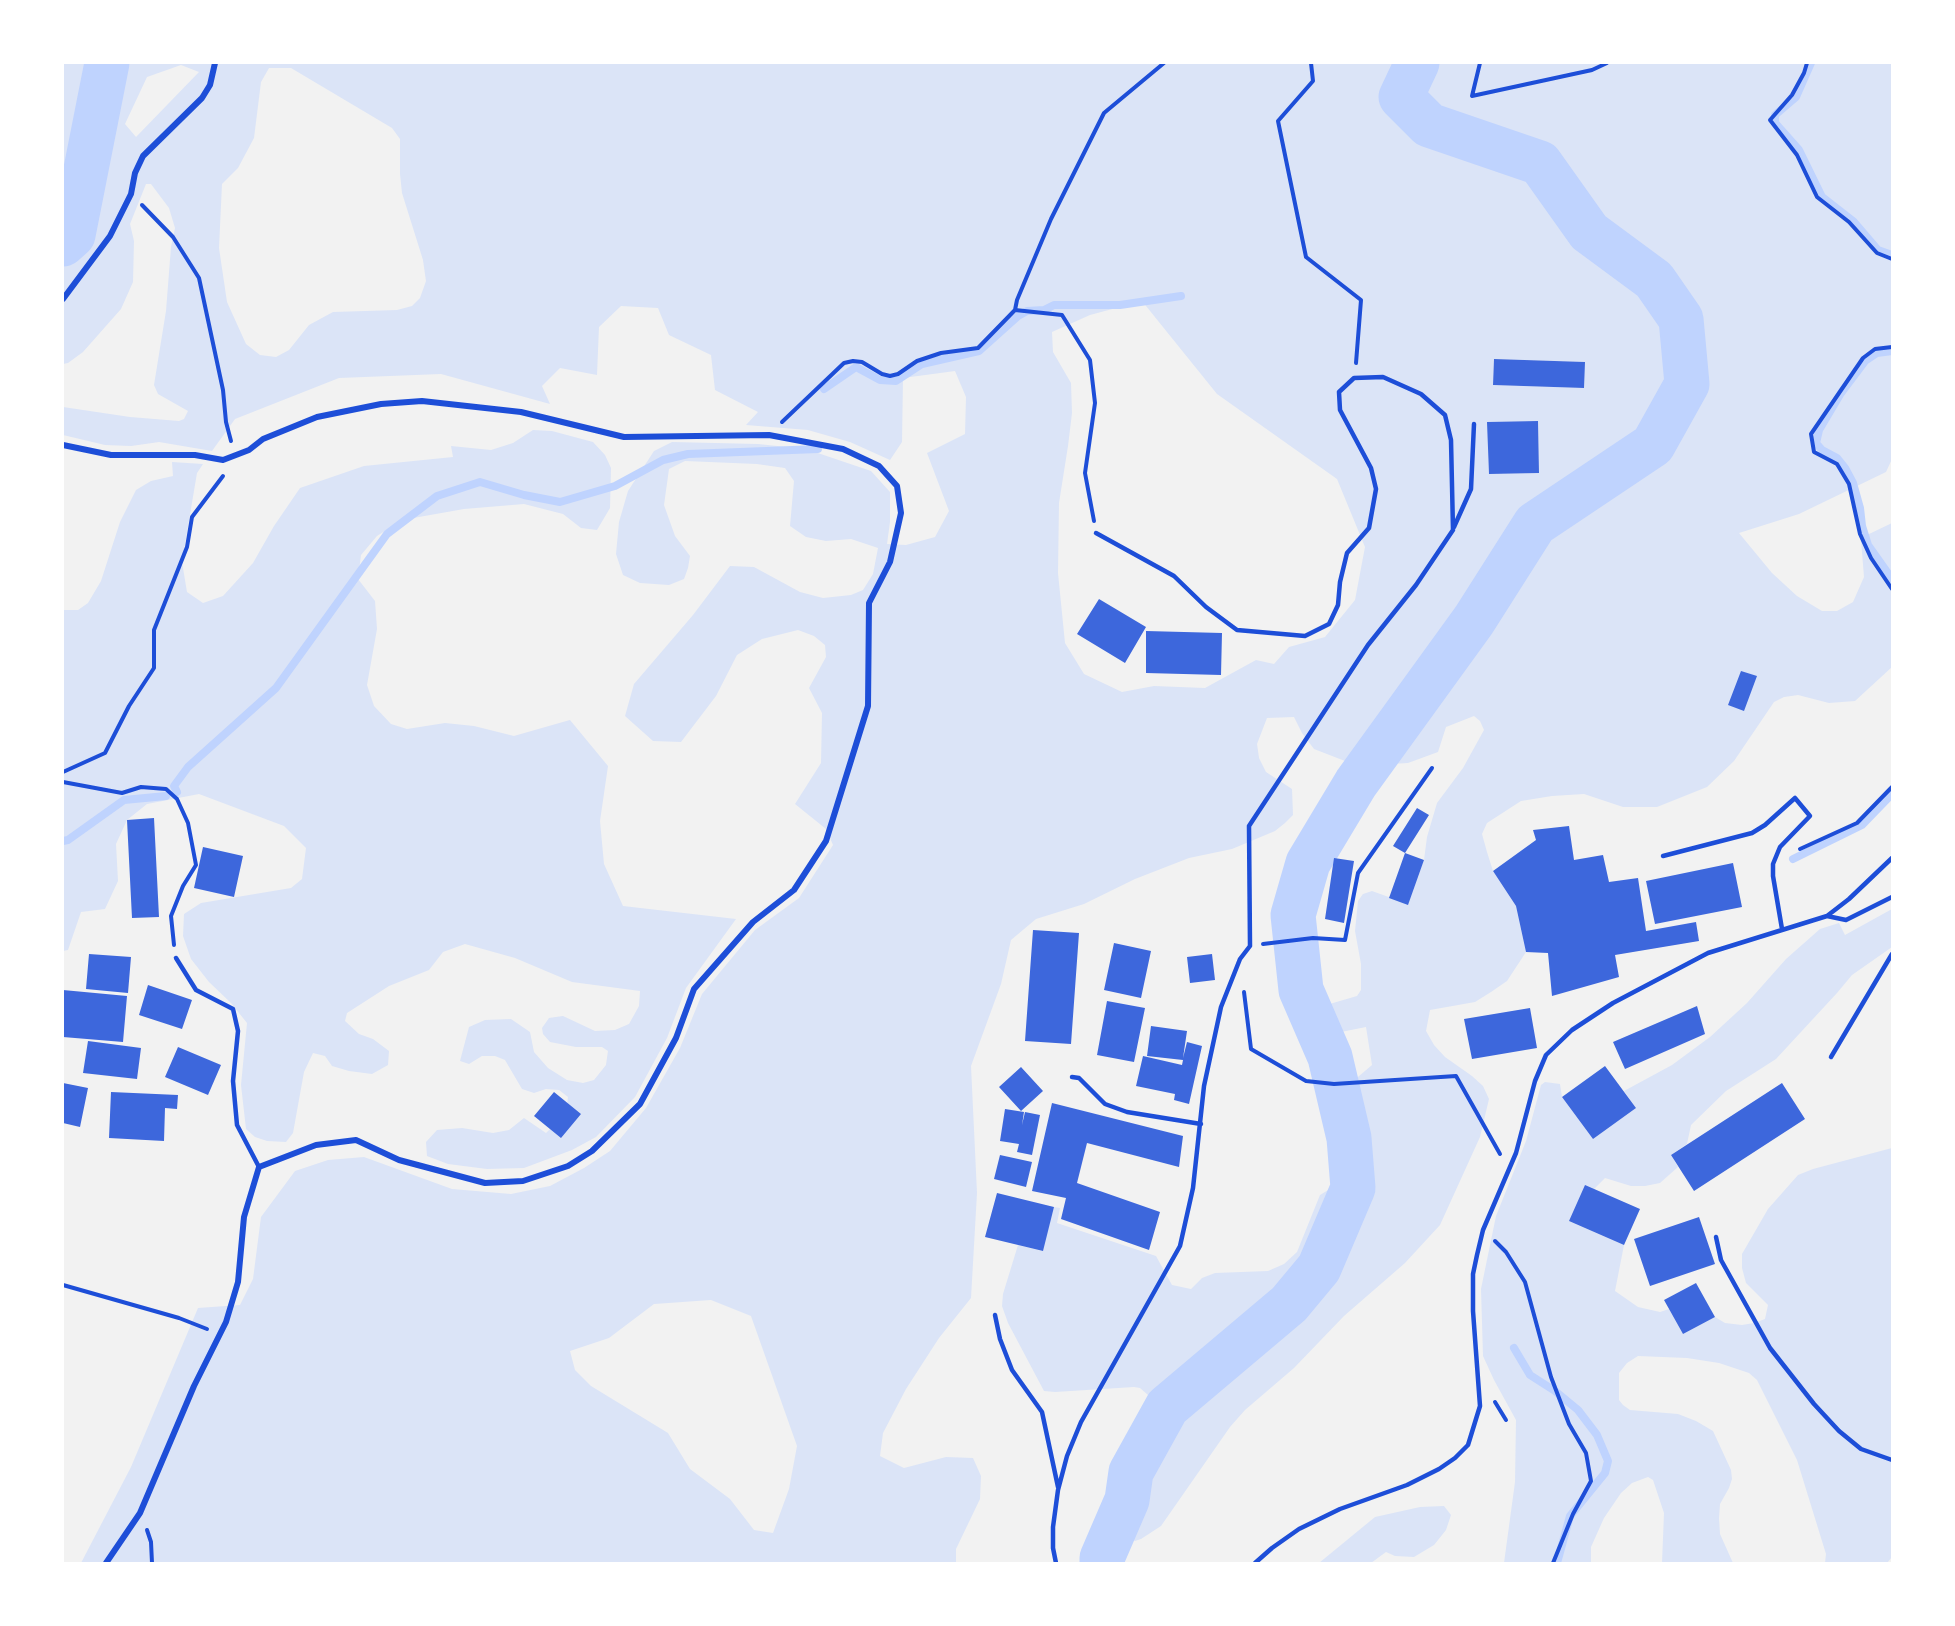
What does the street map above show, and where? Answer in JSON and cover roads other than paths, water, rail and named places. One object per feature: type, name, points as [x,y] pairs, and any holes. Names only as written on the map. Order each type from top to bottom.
[{"type":"street","points":[[63,299],[110,236],[131,194],[135,173],[143,156],[202,98],[210,85],[215,63]]},
{"type":"street","points":[[63,445],[111,455],[195,455],[223,460],[317,417],[381,404],[422,401],[520,412],[624,437],[769,435],[843,449],[879,466],[897,486],[901,513],[890,562],[869,603],[868,706],[826,841],[794,890],[753,922],[694,989],[676,1038],[640,1104],[592,1151],[568,1166],[523,1181],[485,1183],[399,1160],[356,1140],[316,1144],[259,1167],[244,1217],[238,1282],[226,1322],[194,1386],[140,1513],[106,1563]]},
{"type":"lane","points":[[1096,533],[1174,576],[1206,606],[1237,630],[1305,636],[1329,624],[1338,605],[1340,582],[1347,553],[1369,528],[1376,489],[1371,468],[1340,410],[1339,392],[1354,378],[1383,377],[1421,394],[1445,415],[1451,440],[1453,530]]},
{"type":"lane","points":[[1056,1563],[1053,1537],[1058,1490],[1067,1456],[1081,1422],[1180,1246],[1193,1188],[1204,1086],[1221,1007],[1240,959],[1250,946],[1249,825],[1368,645],[1416,585],[1453,530],[1471,489],[1474,424]]},
{"type":"lane","points":[[1663,856],[1752,833],[1765,825],[1795,798],[1810,816],[1780,847],[1773,864],[1782,930]]},
{"type":"lane","points":[[1255,1563],[1299,1529],[1340,1509],[1407,1485],[1439,1469],[1468,1445],[1480,1406],[1472,1294],[1473,1274],[1483,1230],[1509,1171],[1523,1131],[1540,1066],[1546,1055],[1572,1030],[1613,1003],[1708,953],[1827,916],[1849,899],[1892,858]]},
{"type":"lane","points":[[1827,916],[1846,920],[1892,897]]},
{"type":"lane","points":[[1831,1057],[1892,954]]},
{"type":"lane","points":[[176,958],[196,990],[233,1009],[238,1031],[233,1081],[237,1125],[259,1167]]},
{"type":"lane","points":[[1072,1077],[1079,1078],[1105,1104],[1127,1112],[1201,1124]]},
{"type":"lane","points":[[1716,1237],[1721,1260],[1770,1348],[1814,1404],[1839,1431],[1861,1449],[1892,1460]]},
{"type":"lane","points":[[995,1315],[1000,1339],[1012,1370],[1042,1412],[1058,1490]]},
{"type":"waterway","points":[[63,244],[73,235],[107,63]]},
{"type":"waterway","points":[[1102,1563],[1102,1558],[1127,1500],[1131,1472],[1167,1407],[1289,1304],[1319,1268],[1353,1188],[1349,1138],[1330,1057],[1301,990],[1293,915],[1308,863],[1356,783],[1474,620],[1535,524],[1653,445],[1687,384],[1681,319],[1654,280],[1589,232],[1540,163],[1429,125],[1401,97],[1417,63]]},
{"type":"waterway","points":[[1811,63],[1796,97],[1775,115],[1775,123],[1799,150],[1822,197],[1854,222],[1878,250],[1892,255]]},
{"type":"waterway","points":[[824,389],[856,367],[880,380],[896,381],[922,364],[979,351],[1018,316],[1027,311],[1044,310],[1054,305],[1120,305],[1181,296]]},
{"type":"waterway","points":[[1892,351],[1877,353],[1865,361],[1841,393],[1819,430],[1816,443],[1822,450],[1837,458],[1845,468],[1853,483],[1868,545],[1892,579]]},
{"type":"waterway","points":[[177,792],[174,786],[188,767],[276,688],[387,534],[437,496],[480,482],[524,495],[560,502],[615,486],[663,460],[688,454],[818,449]]},
{"type":"waterway","points":[[1793,859],[1862,825],[1892,794]]},
{"type":"waterway","points":[[63,841],[68,840],[124,800],[166,796]]},
{"type":"waterway","points":[[1514,1348],[1530,1375],[1555,1391],[1578,1410],[1597,1435],[1608,1461],[1605,1473],[1570,1516],[1557,1563]]}]
